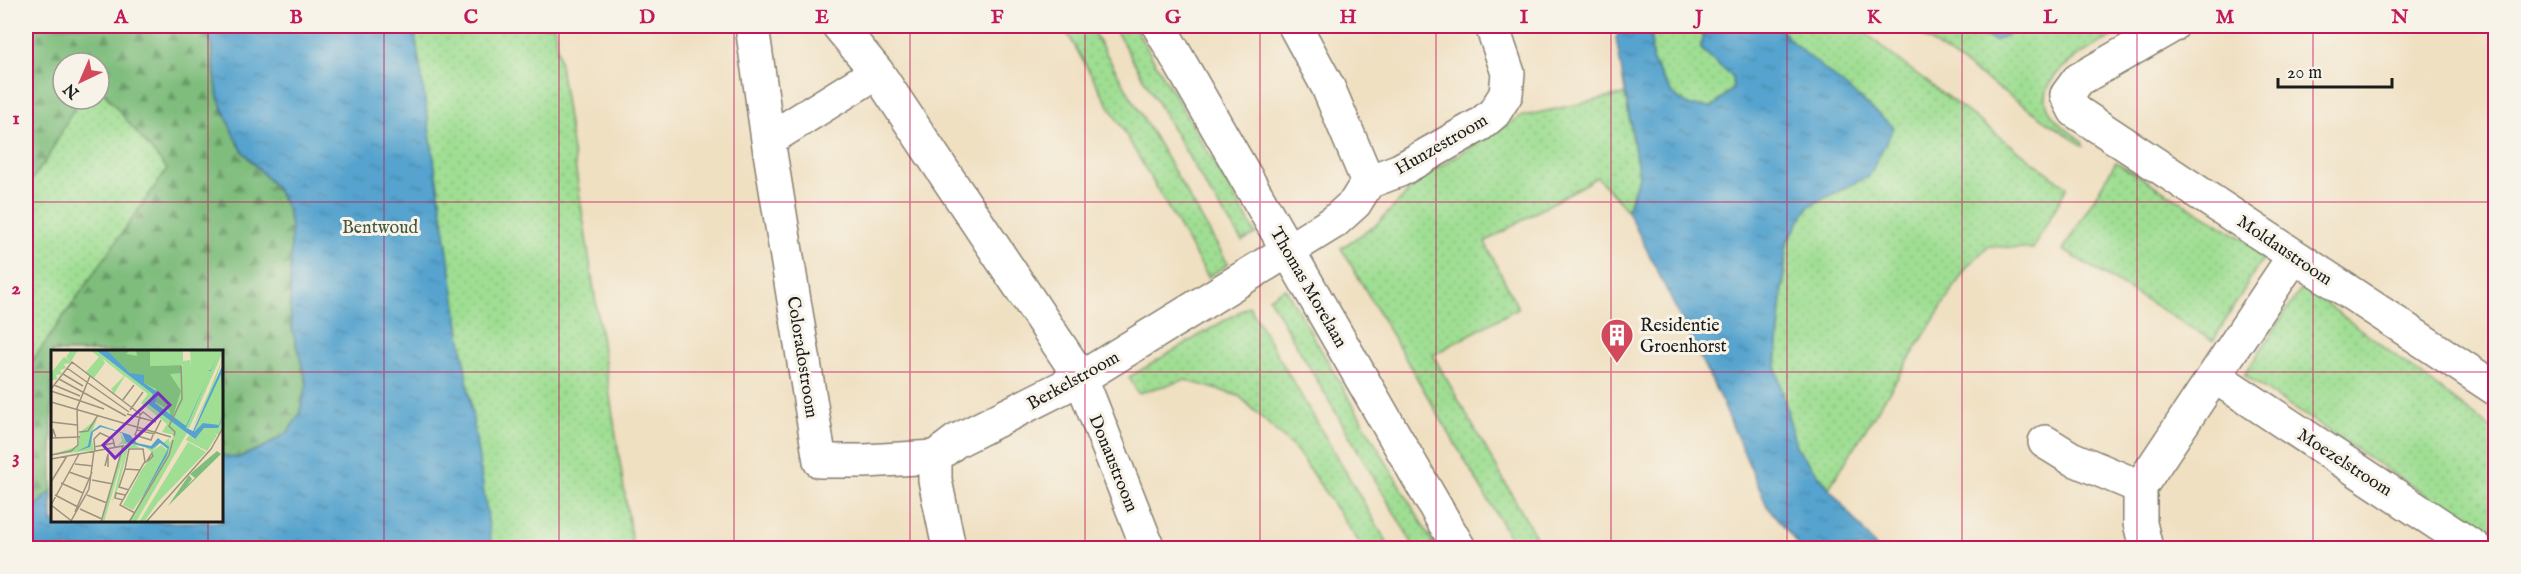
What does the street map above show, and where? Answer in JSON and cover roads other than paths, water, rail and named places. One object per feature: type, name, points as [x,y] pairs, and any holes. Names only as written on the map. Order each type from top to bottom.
[{"type":"street","name":"Coloradostroom","points":[[752,26],[768,140],[820,460],[865,461],[935,457]]},
{"type":"street","points":[[839,26],[877,72],[1080,378]]},
{"type":"street","name":"Thomas Morelaan","points":[[1159,26],[1459,549]]},
{"type":"street","points":[[1288,251],[1334,222],[1355,203],[1368,182],[1328,87],[1295,26]]},
{"type":"street","name":"Hunzestroom","points":[[1368,182],[1400,170],[1481,124],[1494,113],[1506,94],[1508,73],[1492,26]]},
{"type":"street","name":"Moldaustroom","points":[[2172,26],[2079,80],[2067,95],[2075,111],[2496,389]]},
{"type":"street","points":[[768,140],[877,72]]},
{"type":"street","name":"Berkelstroom","points":[[935,457],[956,441],[1080,378],[1288,251]]},
{"type":"street","points":[[2146,549],[2140,523],[2140,487],[2294,256]]},
{"type":"street","name":"Moezelstroom","points":[[2214,376],[2475,549]]},
{"type":"street","name":"Donaustroom","points":[[1080,378],[1148,549]]},
{"type":"street","points":[[2045,442],[2072,458],[2140,487]]},
{"type":"street","points":[[935,457],[935,480],[949,549]]},
{"type":"water","points":[[205,26],[414,26],[491,539],[490,548],[26,548],[26,517],[51,492],[51,523],[224,523],[224,455],[238,458],[266,446],[288,432],[299,415],[307,384],[292,328],[290,308],[291,227],[288,210],[275,187],[244,153],[235,138],[218,97],[211,42]]},
{"type":"water","points":[[1621,26],[1660,26],[1651,34],[1652,60],[1672,94],[1690,106],[1712,107],[1733,89],[1732,77],[1701,49],[1703,26],[1777,26],[1792,42],[1894,127],[1869,176],[1809,206],[1787,242],[1776,366],[1796,447],[1877,548],[1801,548],[1767,506],[1722,402],[1627,210],[1639,176],[1616,38]]},
{"type":"water","points":[[1973,26],[2024,26],[1995,41],[1983,35]]},
{"type":"place","name":"Residentie Groenhorst","points":[[1617,364]]},
{"type":"park label","name":"Bentwoud","points":[[380,227]]}]
